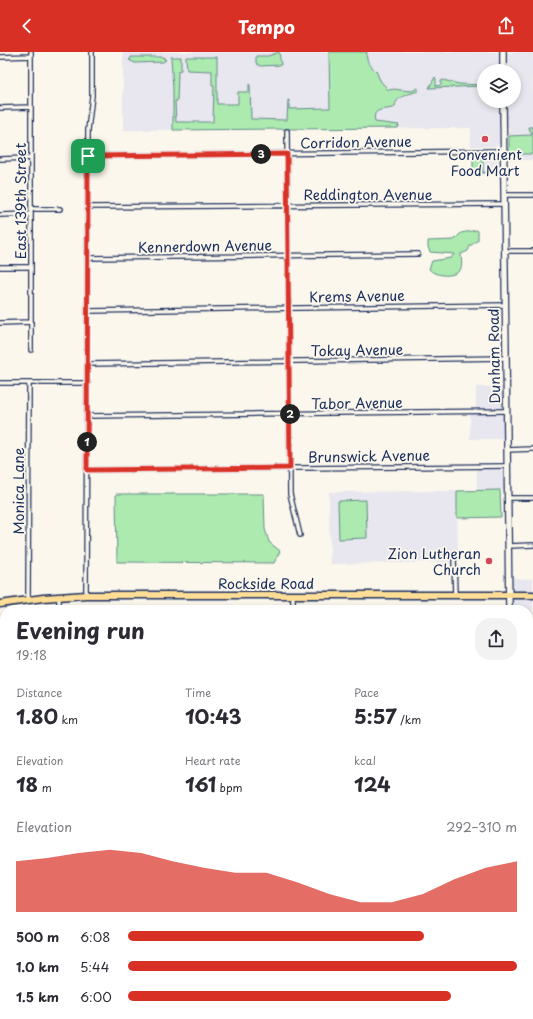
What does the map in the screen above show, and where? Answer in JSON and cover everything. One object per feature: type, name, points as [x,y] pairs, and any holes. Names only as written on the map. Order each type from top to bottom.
[{"type":"main road","name":"Rockside Road","points":[[0,604],[59,596],[86,595],[533,595]]},
{"type":"street","points":[[86,595],[88,121],[92,96],[92,52]]},
{"type":"street","points":[[503,52],[503,64]]},
{"type":"street","points":[[0,57],[31,54]]},
{"type":"street","name":"East 139th Street","points":[[31,54],[31,350]]},
{"type":"street","points":[[0,108],[32,107]]},
{"type":"street","name":"Dunham Road","points":[[503,108],[509,605]]},
{"type":"street","points":[[287,131],[290,494],[300,535]]},
{"type":"street","name":"Corridon Avenue","points":[[88,156],[504,151]]},
{"type":"street","points":[[0,159],[31,158]]},
{"type":"street","points":[[504,195],[533,195]]},
{"type":"street","name":"Reddington Avenue","points":[[88,207],[505,204]]},
{"type":"street","points":[[31,209],[60,209]]},
{"type":"street","points":[[0,215],[31,214]]},
{"type":"street","points":[[505,251],[533,251]]},
{"type":"street","name":"Kennerdown Avenue","points":[[88,258],[418,254]]},
{"type":"street","points":[[0,267],[31,267]]},
{"type":"street","name":"Krems Avenue","points":[[88,311],[506,305]]},
{"type":"street","points":[[0,322],[31,322]]},
{"type":"street","name":"Tokay Avenue","points":[[88,364],[506,358]]},
{"type":"street","points":[[0,383],[88,383]]},
{"type":"street","name":"Monica Lane","points":[[28,600],[29,383]]},
{"type":"street","name":"Tabor Avenue","points":[[87,416],[290,415],[507,411]]},
{"type":"street","points":[[507,450],[533,449]]},
{"type":"street","name":"Brunswick Avenue","points":[[87,470],[507,466]]},
{"type":"street","points":[[508,498],[533,498]]},
{"type":"street","points":[[509,546],[533,545]]},
{"type":"street","points":[[454,558],[455,596]]},
{"type":"street","points":[[59,596],[59,605]]},
{"type":"street","points":[[293,596],[293,605]]},
{"type":"shaded area","points":[[123,52],[533,52],[533,160],[509,160],[509,127],[499,128],[499,144],[493,147],[471,146],[471,128],[123,130]]},
{"type":"shaded area","points":[[473,155],[498,155],[499,173],[473,173]]},
{"type":"shaded area","points":[[476,387],[507,387],[507,439],[470,439],[470,411],[476,411]]},
{"type":"shaded area","points":[[477,466],[507,466],[508,490],[477,491]]},
{"type":"shaded area","points":[[457,491],[458,562],[330,564],[329,492]]},
{"type":"shaded area","points":[[508,578],[533,579],[533,605],[509,605]]},
{"type":"green space","points":[[279,52],[281,65],[260,66],[256,63],[256,56],[268,56]]},
{"type":"green space","points":[[329,52],[367,52],[368,63],[376,71],[388,90],[395,89],[412,91],[418,88],[418,91],[407,94],[397,100],[395,107],[380,110],[375,113],[375,122],[399,125],[398,128],[173,130],[171,57],[181,57],[181,70],[178,71],[177,101],[175,101],[176,122],[213,122],[214,85],[212,85],[212,71],[187,70],[186,57],[217,57],[217,104],[238,104],[238,92],[249,92],[249,84],[251,119],[287,120],[288,100],[289,109],[330,108]]},
{"type":"green space","points":[[131,57],[164,57],[166,60],[163,62],[135,63],[129,60]]},
{"type":"green space","points":[[435,77],[436,86],[441,85],[441,81],[443,80],[459,84],[477,85],[477,86],[429,88]]},
{"type":"green space","points":[[529,127],[533,127],[533,154],[510,154],[509,136],[532,135]]},
{"type":"green space","points":[[473,155],[481,155],[483,172],[491,173],[473,173]]},
{"type":"green space","points":[[477,230],[478,240],[470,246],[468,251],[461,254],[461,267],[457,273],[439,275],[429,269],[432,261],[451,258],[454,254],[430,252],[428,241],[454,240],[461,233]]},
{"type":"green space","points":[[500,490],[501,517],[457,518],[457,491]]},
{"type":"green space","points":[[116,494],[264,494],[265,529],[269,542],[280,551],[274,563],[117,562]]},
{"type":"green space","points":[[366,500],[367,538],[339,539],[338,501]]},
{"type":"place","name":"Convenient Food Mart","points":[[485,139]]},
{"type":"place","name":"Zion Lutheran Church","points":[[489,561]]},
{"type":"route","points":[[287,154],[290,468],[87,470],[88,156],[287,154]]}]
